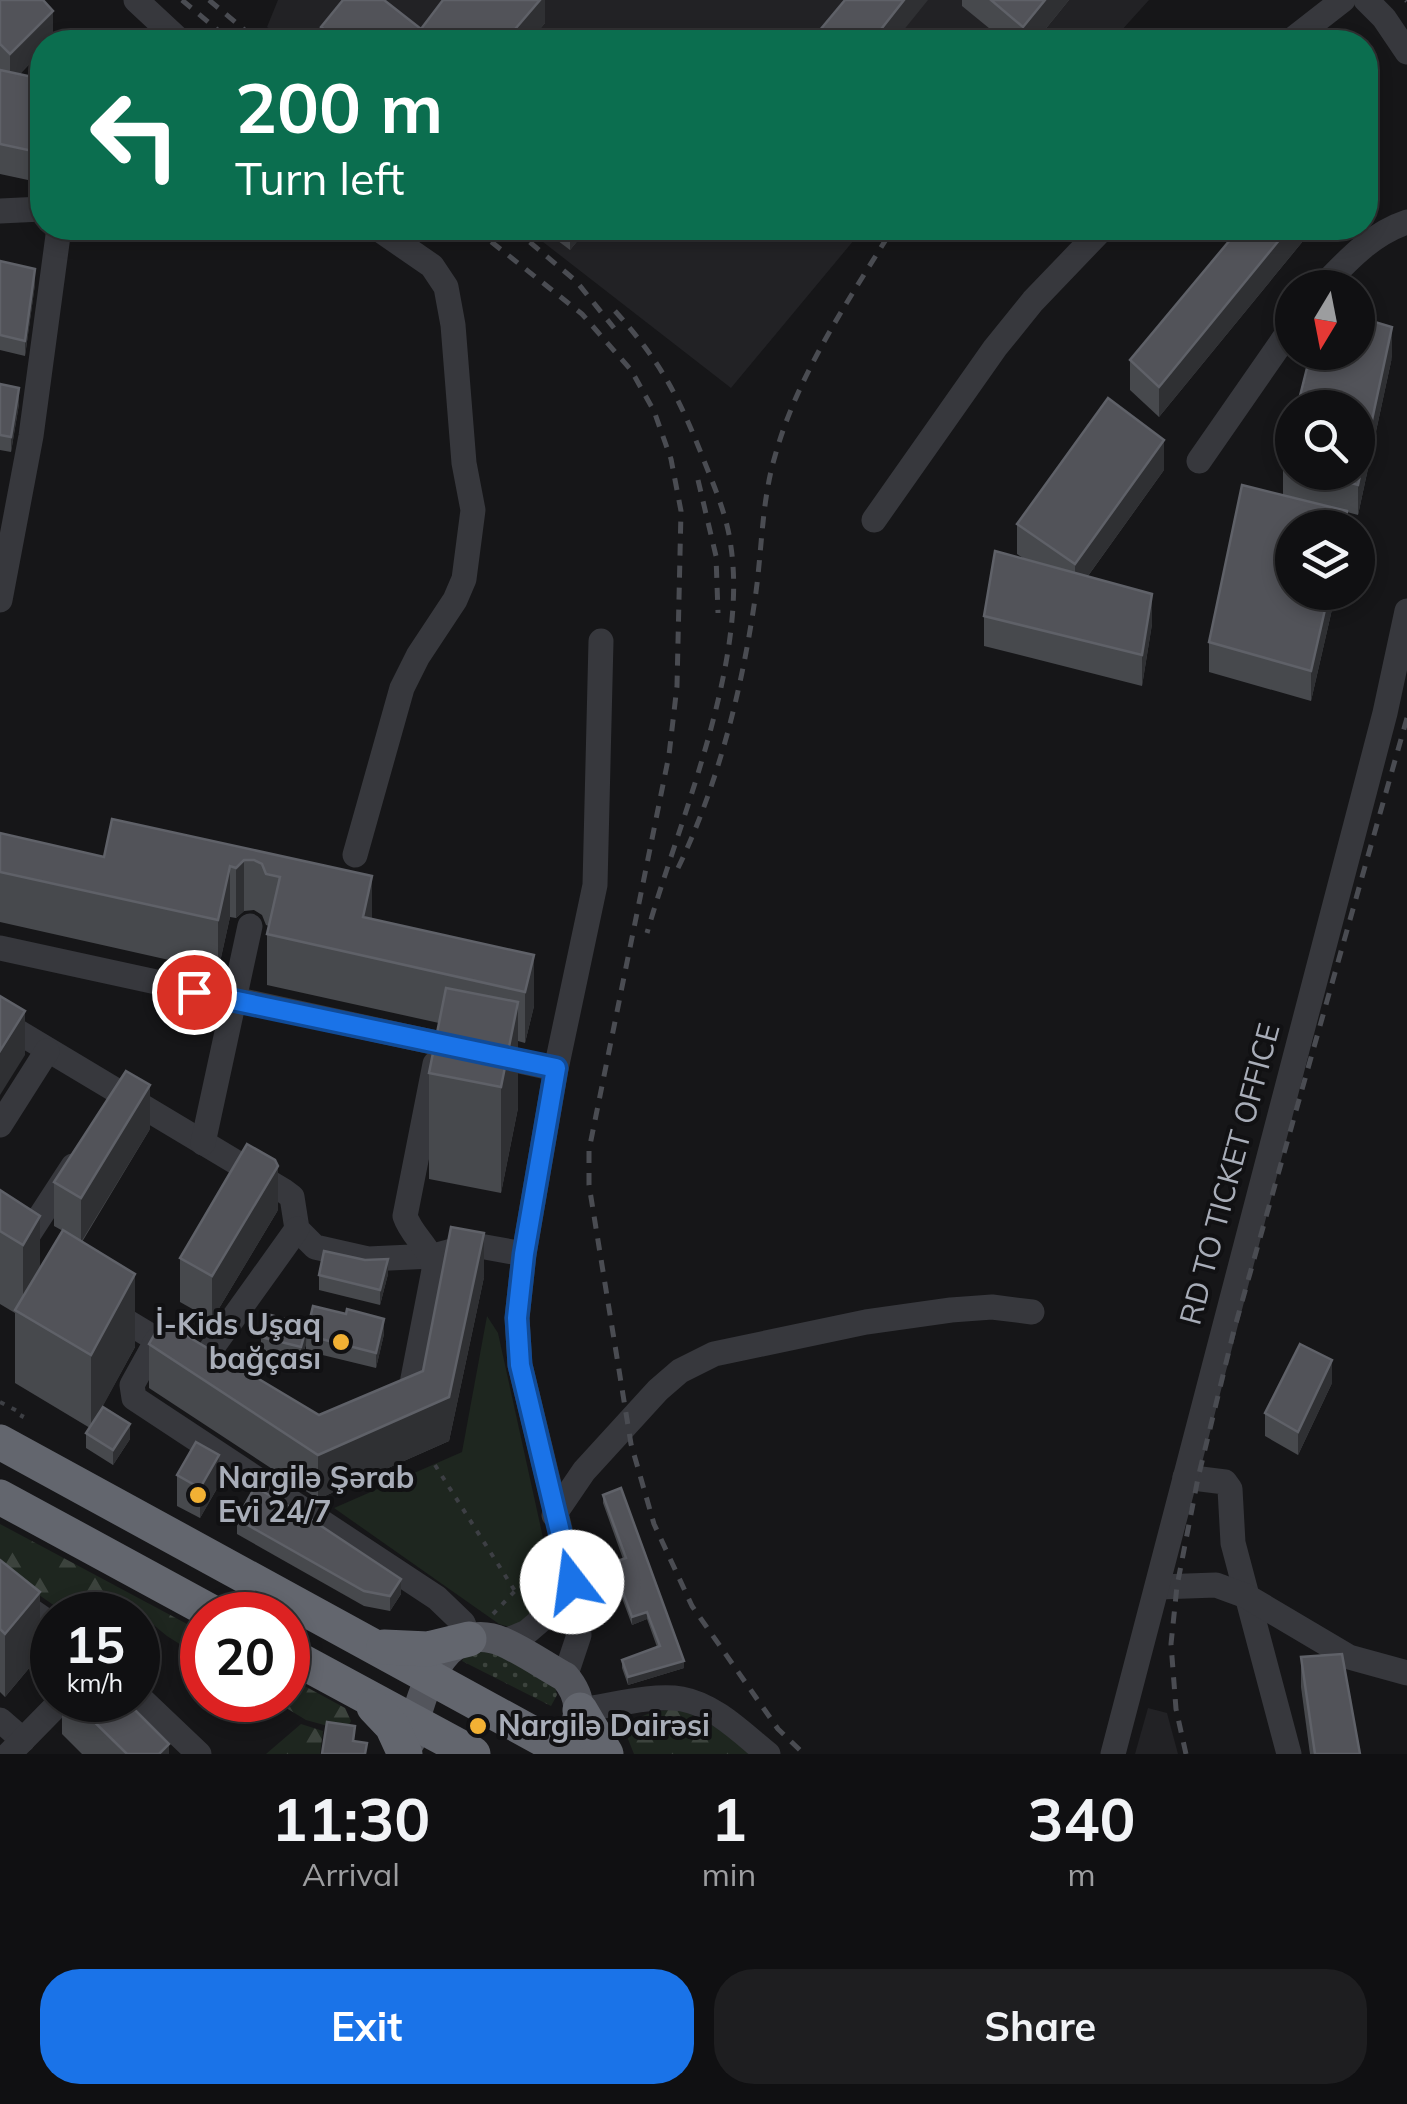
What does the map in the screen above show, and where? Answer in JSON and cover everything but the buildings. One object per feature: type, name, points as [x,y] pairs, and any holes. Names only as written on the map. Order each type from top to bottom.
[{"type":"highway","points":[[10,1430],[564,1753]]},
{"type":"highway","points":[[0,1497],[180,1595]]},
{"type":"highway","points":[[378,1646],[428,1649],[486,1640]]},
{"type":"highway","points":[[310,1666],[359,1692],[409,1744],[473,1754]]},
{"type":"highway","points":[[580,1710],[606,1754]]},
{"type":"main road","points":[[409,1744],[430,1676],[449,1651],[486,1640],[565,1677],[576,1692],[580,1710],[564,1753]]},
{"type":"street","points":[[136,0],[168,30]]},
{"type":"street","points":[[1305,30],[1343,0]]},
{"type":"street","points":[[1366,0],[1407,52]]},
{"type":"street","points":[[0,211],[30,210]]},
{"type":"street","points":[[1378,236],[1407,222]]},
{"type":"street","points":[[0,600],[31,436],[56,240]]},
{"type":"street","points":[[355,855],[402,688],[464,579],[473,510],[464,463],[453,325],[446,287],[432,266],[394,240]]},
{"type":"street","points":[[874,520],[995,348],[1091,240]]},
{"type":"street","points":[[1338,270],[1372,240]]},
{"type":"street","points":[[1199,461],[1275,351]]},
{"type":"street","name":"RD TO TICKET OFFICE","points":[[1114,1754],[1185,1477],[1396,718],[1407,611]]},
{"type":"street","points":[[565,1677],[579,1635],[574,1587],[520,1365],[517,1318],[556,1068],[594,884],[600,792],[601,641]]},
{"type":"street","points":[[203,1142],[250,926]]},
{"type":"street","points":[[0,948],[556,1068]]},
{"type":"street","points":[[0,1021],[48,1051],[114,1102],[203,1142],[292,1197],[296,1229],[207,1371],[79,1292]]},
{"type":"street","points":[[387,1414],[403,1407],[410,1394],[434,1270],[432,1256],[410,1229],[406,1216],[440,1044]]},
{"type":"street","points":[[0,1125],[48,1051]]},
{"type":"street","points":[[16,1255],[89,1142]]},
{"type":"street","points":[[296,1229],[315,1247],[368,1259],[432,1256],[474,1245],[524,1254]]},
{"type":"street","points":[[554,1516],[584,1471],[658,1390],[680,1370],[714,1354],[866,1322],[951,1310],[992,1307],[1032,1312]]},
{"type":"street","points":[[157,1340],[132,1385],[134,1398],[437,1598],[486,1640],[527,1632],[574,1587]]},
{"type":"street","points":[[1185,1477],[1226,1482],[1230,1489],[1233,1543],[1289,1754]]},
{"type":"street","points":[[1159,1588],[1216,1584],[1246,1596],[1349,1658],[1407,1673]]},
{"type":"street","points":[[0,1589],[30,1610]]},
{"type":"street","points":[[580,1710],[682,1699],[700,1704],[722,1718],[768,1754]]},
{"type":"street","points":[[160,1717],[199,1754]]},
{"type":"street","points":[[0,1720],[16,1747],[40,1722]]},
{"type":"path","points":[[0,1402],[23,1414],[10,1430]]},
{"type":"path","points":[[435,1464],[515,1592]]},
{"type":"path","points":[[515,1592],[574,1587]]},
{"type":"path","points":[[486,1640],[515,1592]]},
{"type":"shaded area","points":[[278,0],[1149,0],[1122,30],[267,27]]},
{"type":"shaded area","points":[[540,240],[854,240],[731,388]]},
{"type":"shaded area","points":[[1148,1708],[1167,1713],[1178,1754],[1135,1754]]},
{"type":"green space","points":[[487,1316],[498,1333],[553,1583],[552,1600],[513,1628],[499,1624],[334,1508],[462,1452]]},
{"type":"green space","points":[[0,1524],[127,1592],[35,1592],[0,1568]]},
{"type":"green space","points":[[160,1610],[180,1620],[180,1644],[160,1630]]},
{"type":"green space","points":[[471,1646],[483,1646],[555,1687],[557,1695],[551,1706],[462,1661]]},
{"type":"green space","points":[[310,1689],[345,1708],[351,1721],[346,1731],[310,1721]]},
{"type":"green space","points":[[680,1709],[725,1732],[751,1754],[634,1754],[626,1734],[636,1721],[649,1714]]},
{"type":"green space","points":[[301,1724],[323,1731],[320,1754],[266,1754]]},
{"type":"railway","points":[[182,0],[218,30]]},
{"type":"railway","points":[[209,0],[245,30]]},
{"type":"railway","points":[[489,240],[582,314],[631,370],[654,411],[671,459],[681,511],[677,686],[669,755],[589,1150],[589,1185],[631,1444],[654,1524],[692,1606],[778,1729],[804,1754]]},
{"type":"railway","points":[[527,240],[576,281],[614,328]]},
{"type":"railway","points":[[678,868],[706,802],[736,698],[756,592],[767,489],[785,425],[826,338],[886,240]]},
{"type":"railway","points":[[615,311],[655,362],[692,432],[726,523],[734,592],[720,691],[647,933]]},
{"type":"railway","points":[[698,480],[716,556],[718,613]]},
{"type":"railway","points":[[1186,1754],[1176,1709],[1171,1644],[1177,1586],[1198,1478],[1234,1330],[1407,718]]},
{"type":"place","name":"İ-Kids Uşaq bağçası","points":[[341,1342]]},
{"type":"place","name":"Nargilə Şərab Evi 24/7","points":[[198,1495]]},
{"type":"place","name":"Nargilə Dairəsi","points":[[478,1726]]},
{"type":"route","points":[[194,992],[556,1068],[517,1318],[520,1365],[572,1582]]}]
